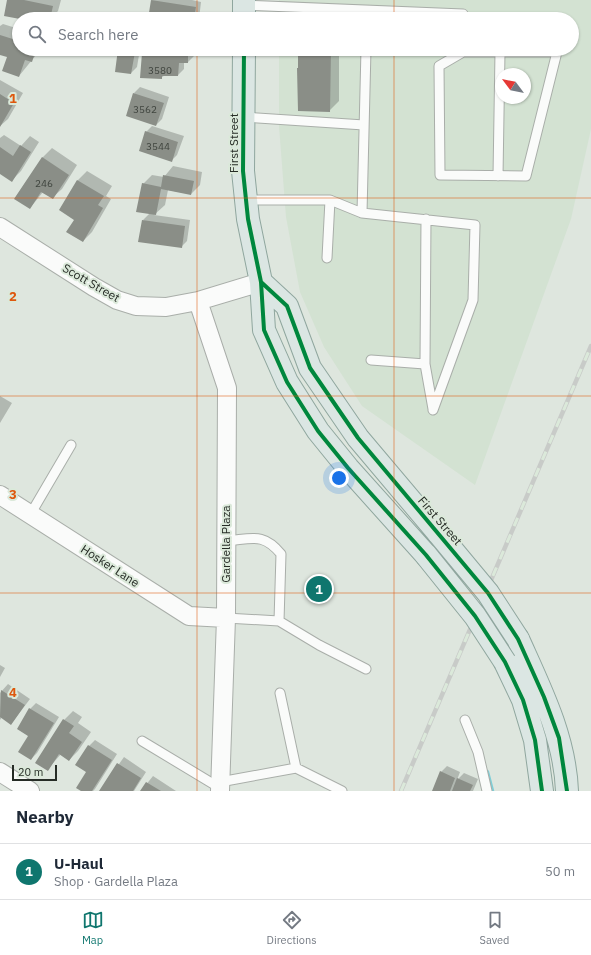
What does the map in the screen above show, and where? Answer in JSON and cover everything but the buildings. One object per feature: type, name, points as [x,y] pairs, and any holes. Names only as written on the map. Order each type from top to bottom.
[{"type":"main road","name":"First Street","points":[[244,56],[244,171],[246,200],[248,219],[261,282],[264,330],[287,382],[323,437],[348,468],[426,555],[475,616],[505,662],[523,700],[535,740],[542,791]]},
{"type":"main road","name":"First Street","points":[[261,282],[287,306],[310,368],[358,438],[488,593],[518,639],[544,697],[559,738],[567,791]]},
{"type":"street","name":"Scott Street","points":[[1,231],[117,300],[136,306],[166,307],[198,301],[261,282]]},
{"type":"street","name":"Gardella Plaza","points":[[198,301],[227,388],[226,618],[220,787]]},
{"type":"street","name":"Hosker Lane","points":[[0,494],[30,515],[189,616],[226,618]]},
{"type":"street","points":[[6,781],[30,791]]},
{"type":"lane","points":[[244,8],[390,12]]},
{"type":"lane","points":[[362,213],[366,56]]},
{"type":"lane","points":[[454,56],[439,66],[440,175],[498,176],[526,176],[556,56]]},
{"type":"lane","points":[[498,176],[500,56]]},
{"type":"lane","points":[[244,118],[364,124]]},
{"type":"lane","points":[[246,200],[330,200],[362,213],[426,219],[475,225],[473,300],[433,410],[425,364],[426,219]]},
{"type":"lane","points":[[327,258],[330,200]]},
{"type":"lane","points":[[371,360],[425,364]]},
{"type":"lane","points":[[30,515],[71,445]]},
{"type":"lane","points":[[226,541],[264,538],[281,554],[279,621]]},
{"type":"lane","points":[[226,618],[279,621],[319,645],[366,670]]},
{"type":"lane","points":[[280,693],[296,768]]},
{"type":"lane","points":[[465,720],[478,752],[487,791]]},
{"type":"lane","points":[[142,741],[220,787],[296,768],[342,791]]},
{"type":"shaded area","points":[[279,0],[591,0],[591,129],[571,219],[475,485],[362,406],[324,347],[300,292],[286,217],[279,126],[279,56],[579,56],[579,12],[279,12]]},
{"type":"waterway","points":[[487,772],[492,791]]},
{"type":"railway","points":[[401,791],[591,346]]},
{"type":"cycle path","points":[[244,56],[243,171],[248,219],[261,282],[264,330],[287,382],[318,431],[348,468],[426,555],[475,616],[505,662],[523,700],[535,740],[542,791]]},
{"type":"cycle path","points":[[261,282],[287,306],[310,368],[358,438],[488,593],[518,639],[544,697],[559,738],[567,791]]},
{"type":"place","name":"U-Haul","points":[[319,589]]}]
